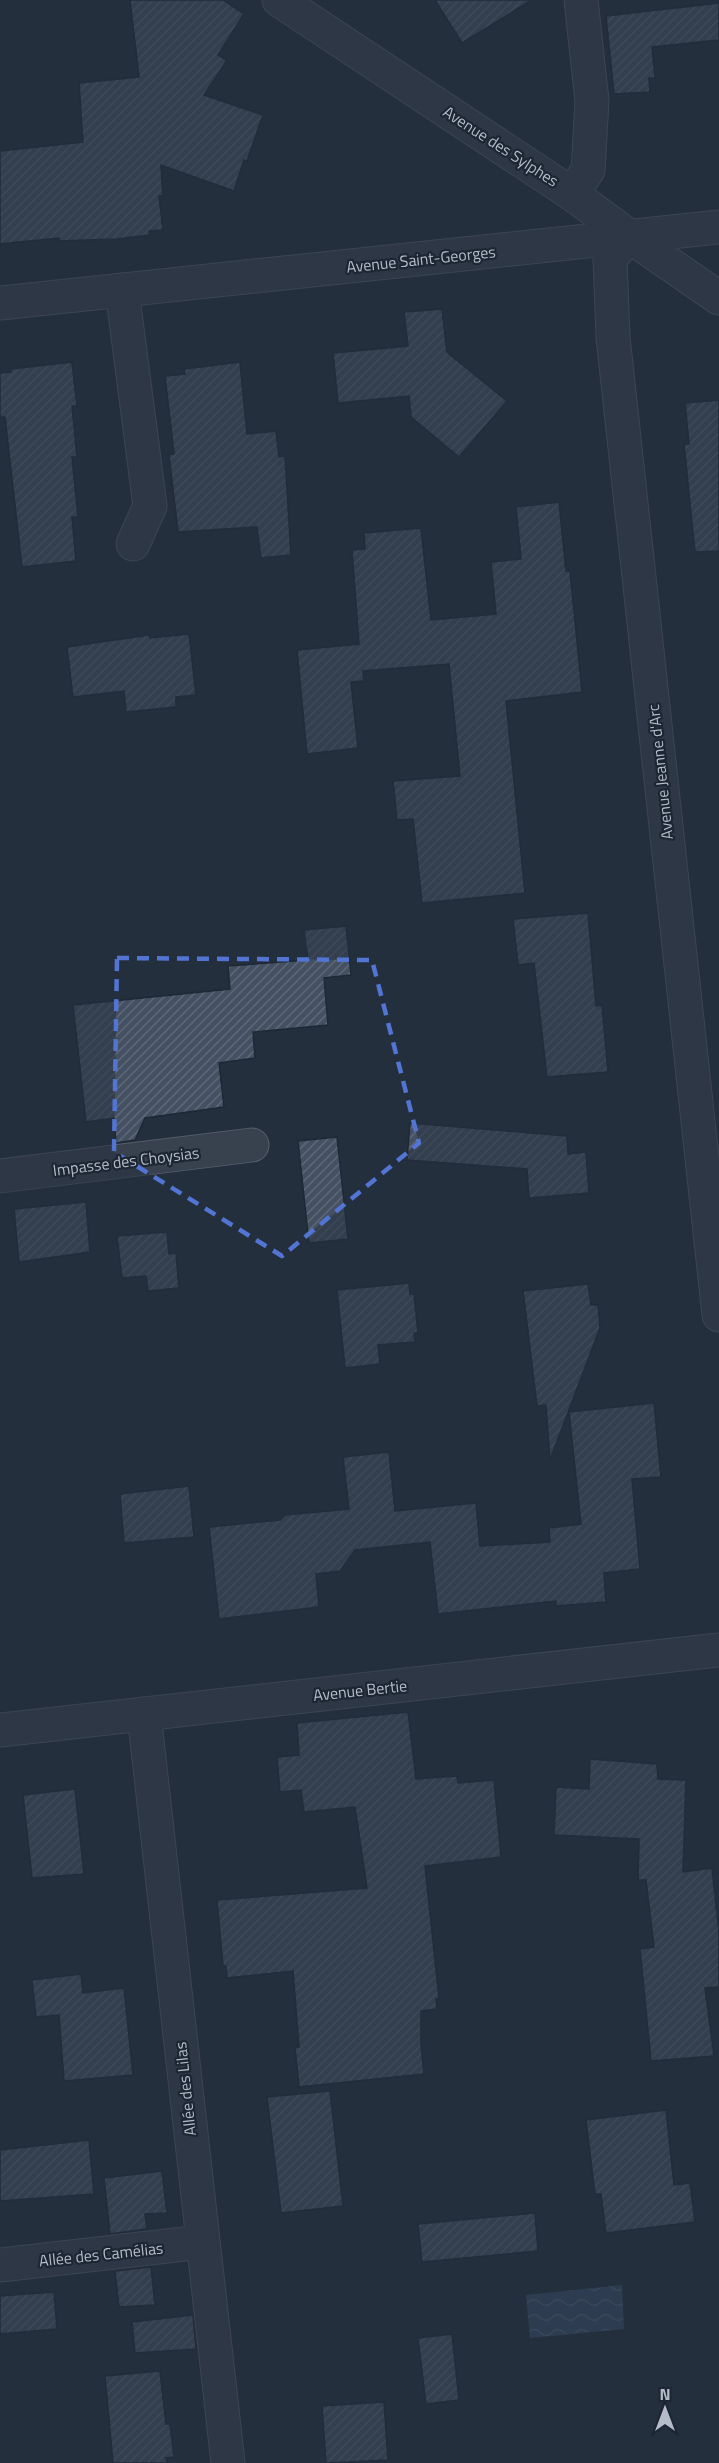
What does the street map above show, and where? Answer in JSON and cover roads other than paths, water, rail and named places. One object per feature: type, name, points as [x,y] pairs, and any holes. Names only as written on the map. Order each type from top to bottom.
[{"type":"street","name":"Avenue des Sylphes","points":[[279,0],[572,194],[719,298]]},
{"type":"street","points":[[572,194],[588,170],[592,101],[581,0]]},
{"type":"street","name":"Avenue Saint-Georges","points":[[0,303],[719,227]]},
{"type":"street","name":"Avenue Jeanne d'Arc","points":[[629,236],[610,259],[613,338],[712,1187],[719,1315]]},
{"type":"street","points":[[122,290],[150,506],[134,544]]},
{"type":"street","name":"Impasse des Choysias","points":[[0,1176],[252,1145]]},
{"type":"street","name":"Avenue Bertie","points":[[0,1730],[719,1650]]},
{"type":"street","name":"Allée des Lilas","points":[[144,1714],[228,2463]]},
{"type":"street","name":"Allée des Camélias","points":[[0,2265],[202,2242]]},
{"type":"water","points":[[622,2285],[624,2329],[530,2338],[526,2295]]}]
